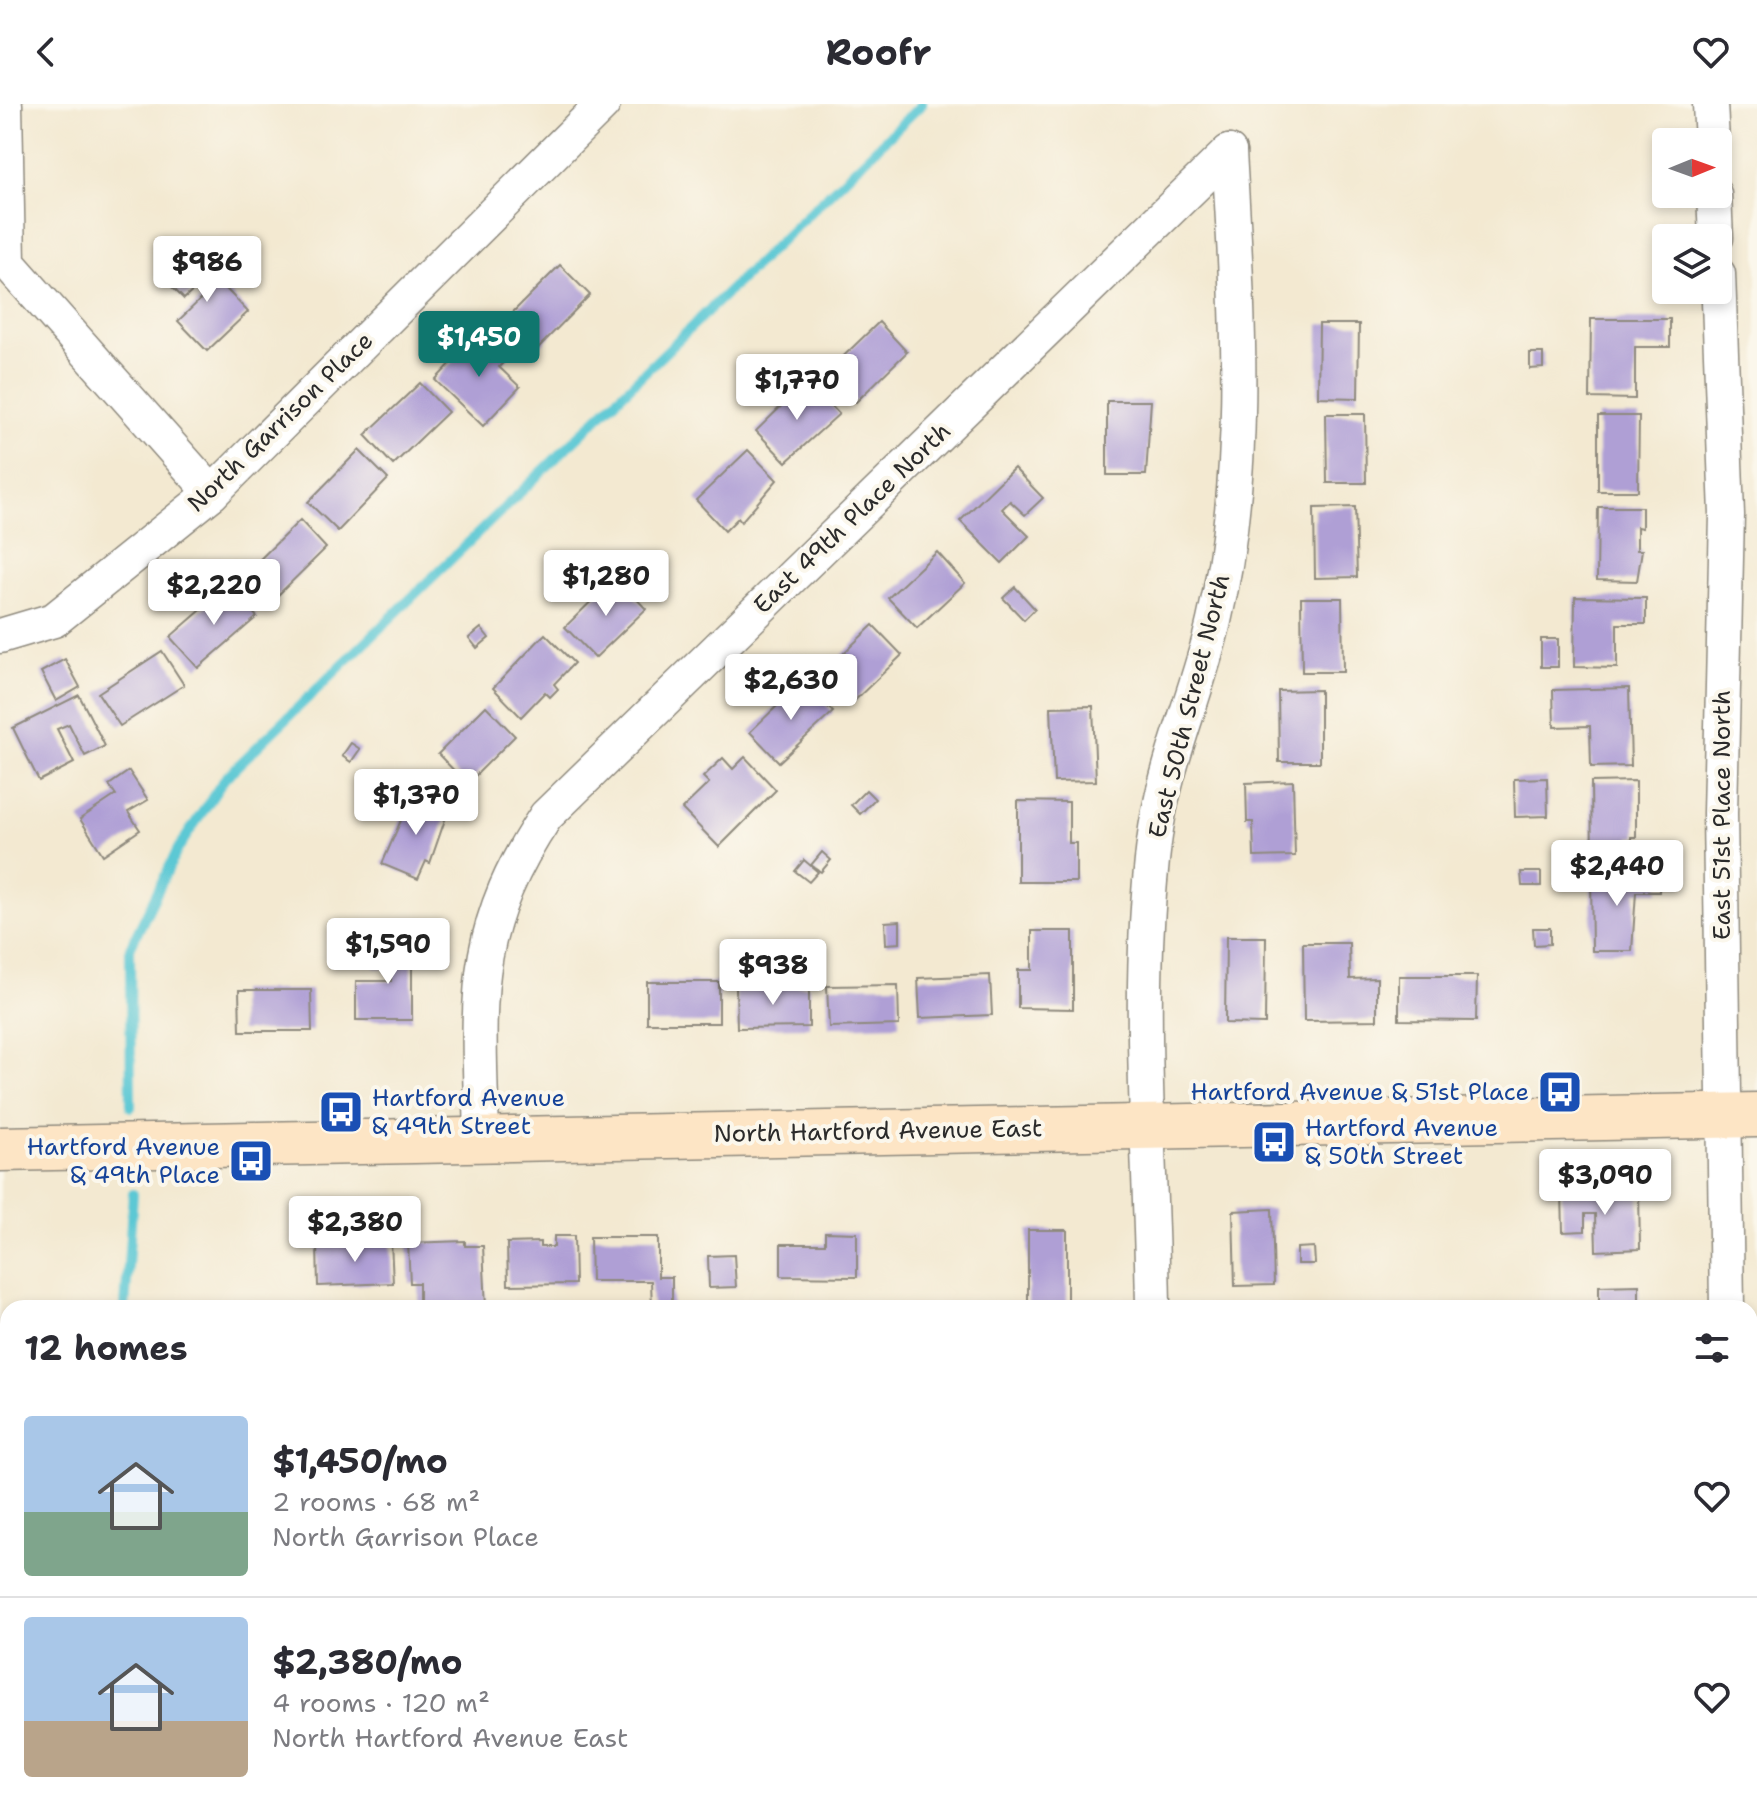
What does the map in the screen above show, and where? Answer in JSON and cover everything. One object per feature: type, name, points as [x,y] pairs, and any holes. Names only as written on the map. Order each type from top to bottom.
[{"type":"street","points":[[5,104],[8,263],[212,493]]},
{"type":"street","name":"North Garrison Place","points":[[0,636],[54,620],[212,493],[603,104]]},
{"type":"street","points":[[1710,104],[1711,128]]},
{"type":"street","name":"East 50th Street North","points":[[1153,1300],[1145,959],[1155,839],[1172,758],[1214,622],[1231,522],[1239,309],[1229,152]]},
{"type":"street","name":"East 49th Place North","points":[[482,1139],[479,1003],[483,957],[493,917],[516,861],[546,816],[1229,152]]},
{"type":"street","name":"East 51st Place North","points":[[1719,304],[1727,515],[1720,813],[1740,1115],[1728,1300]]},
{"type":"street","name":"North Hartford Avenue East","points":[[0,1149],[1740,1115]]},
{"type":"building","points":[[195,256],[248,312],[207,351],[178,321],[204,296],[196,288],[184,299],[168,283]]},
{"type":"building","points":[[560,265],[590,295],[537,349],[506,319]]},
{"type":"building","points":[[1591,319],[1670,319],[1670,347],[1635,347],[1635,399],[1590,398]]},
{"type":"building","points":[[879,322],[907,352],[856,402],[827,372]]},
{"type":"building","points":[[1319,324],[1359,324],[1358,398],[1318,397]]},
{"type":"building","points":[[482,331],[509,356],[499,367],[520,387],[483,426],[435,380]]},
{"type":"building","points":[[1530,353],[1543,353],[1543,368],[1530,369]]},
{"type":"building","points":[[807,381],[839,414],[786,462],[756,431]]},
{"type":"building","points":[[420,383],[448,412],[393,465],[365,435]]},
{"type":"building","points":[[1107,401],[1151,401],[1146,475],[1107,475]]},
{"type":"building","points":[[1326,414],[1365,414],[1366,483],[1327,483]]},
{"type":"building","points":[[1598,416],[1639,416],[1638,491],[1598,491]]},
{"type":"building","points":[[359,450],[388,479],[338,531],[308,502]]},
{"type":"building","points":[[748,450],[777,480],[741,522],[738,518],[725,531],[696,500]]},
{"type":"building","points":[[1014,468],[1043,498],[1025,515],[1010,501],[1002,509],[1029,536],[1002,563],[960,521]]},
{"type":"building","points":[[1355,507],[1357,577],[1315,578],[1314,508]]},
{"type":"building","points":[[1598,507],[1642,507],[1642,528],[1637,527],[1637,550],[1642,550],[1637,581],[1597,580]]},
{"type":"building","points":[[300,520],[326,548],[272,601],[245,574]]},
{"type":"building","points":[[937,552],[965,583],[917,628],[888,598]]},
{"type":"building","points":[[616,577],[646,609],[595,658],[565,627]]},
{"type":"building","points":[[230,585],[257,617],[198,668],[170,637]]},
{"type":"building","points":[[1015,587],[1035,609],[1024,620],[1003,598]]},
{"type":"building","points":[[1575,597],[1646,598],[1646,624],[1617,624],[1617,668],[1574,667]]},
{"type":"building","points":[[1301,598],[1342,598],[1343,672],[1302,672]]},
{"type":"building","points":[[873,625],[902,655],[851,704],[822,674]]},
{"type":"building","points":[[481,628],[489,638],[477,648],[469,638]]},
{"type":"building","points":[[545,634],[574,663],[554,684],[558,689],[550,697],[545,692],[521,717],[493,688]]},
{"type":"building","points":[[1541,639],[1558,639],[1558,667],[1541,667]]},
{"type":"building","points":[[162,651],[184,685],[120,726],[98,693]]},
{"type":"building","points":[[65,659],[80,687],[56,701],[41,672]]},
{"type":"building","points":[[803,681],[833,712],[779,762],[750,732]]},
{"type":"building","points":[[1629,688],[1631,766],[1591,767],[1590,726],[1554,727],[1553,690]]},
{"type":"building","points":[[1320,690],[1320,762],[1279,762],[1278,691]]},
{"type":"building","points":[[79,695],[105,746],[85,756],[69,724],[57,729],[74,763],[39,781],[13,728]]},
{"type":"building","points":[[486,706],[515,736],[467,784],[438,754]]},
{"type":"building","points":[[1093,706],[1096,781],[1054,782],[1051,707]]},
{"type":"building","points":[[351,743],[360,749],[351,762],[342,756]]},
{"type":"building","points":[[745,757],[776,790],[719,847],[682,809],[709,783],[703,777],[723,758],[733,769]]},
{"type":"building","points":[[129,771],[148,800],[128,812],[140,830],[103,855],[80,819],[116,795],[109,785]]},
{"type":"building","points":[[1547,778],[1548,816],[1515,817],[1514,779]]},
{"type":"building","points":[[1293,781],[1295,856],[1254,857],[1253,822],[1247,822],[1246,783]]},
{"type":"building","points":[[1636,781],[1636,837],[1631,837],[1631,858],[1592,858],[1591,782]]},
{"type":"building","points":[[866,790],[875,799],[860,814],[851,805]]},
{"type":"building","points":[[412,795],[448,811],[430,863],[426,861],[418,879],[382,864]]},
{"type":"building","points":[[1018,801],[1069,802],[1069,843],[1076,843],[1076,882],[1018,882]]},
{"type":"building","points":[[822,852],[831,860],[821,872],[811,865]]},
{"type":"building","points":[[804,860],[818,872],[809,882],[795,871]]},
{"type":"building","points":[[1521,872],[1541,872],[1541,886],[1522,886]]},
{"type":"building","points":[[1591,873],[1660,873],[1659,892],[1636,892],[1632,951],[1592,951]]},
{"type":"building","points":[[900,921],[900,943],[886,944],[885,922]]},
{"type":"building","points":[[1533,928],[1550,928],[1550,944],[1534,945]]},
{"type":"building","points":[[1032,931],[1073,931],[1073,1009],[1018,1008],[1018,970],[1032,970]]},
{"type":"building","points":[[1226,937],[1266,937],[1265,1024],[1225,1023]]},
{"type":"building","points":[[1303,943],[1349,943],[1350,979],[1377,978],[1377,1020],[1304,1021]]},
{"type":"building","points":[[374,944],[412,944],[412,1020],[356,1020],[356,981],[391,981],[391,968],[374,968]]},
{"type":"building","points":[[990,975],[992,1015],[920,1018],[918,978]]},
{"type":"building","points":[[1399,976],[1477,976],[1476,1021],[1399,1020]]},
{"type":"building","points":[[647,982],[719,982],[719,1023],[647,1023]]},
{"type":"building","points":[[898,985],[899,1025],[829,1027],[827,986]]},
{"type":"building","points":[[809,986],[809,1027],[737,1028],[736,987]]},
{"type":"building","points":[[239,990],[311,990],[312,1031],[240,1031]]},
{"type":"building","points":[[1584,1185],[1598,1185],[1598,1192],[1639,1191],[1640,1249],[1596,1251],[1595,1214],[1585,1214],[1585,1231],[1563,1232],[1562,1193],[1584,1192]]},
{"type":"building","points":[[1272,1209],[1274,1285],[1235,1286],[1233,1211]]},
{"type":"building","points":[[1028,1230],[1067,1230],[1067,1300],[1028,1300]]},
{"type":"building","points":[[825,1232],[857,1233],[857,1277],[781,1276],[781,1244],[825,1244]]},
{"type":"building","points":[[554,1236],[574,1236],[575,1284],[508,1285],[507,1243],[540,1242],[540,1247],[554,1247]]},
{"type":"building","points":[[590,1237],[658,1237],[658,1277],[672,1277],[672,1300],[652,1300],[651,1281],[591,1281]]},
{"type":"building","points":[[391,1241],[393,1283],[318,1286],[317,1244]]},
{"type":"building","points":[[465,1241],[465,1246],[483,1246],[486,1300],[419,1300],[419,1283],[410,1283],[408,1243]]},
{"type":"building","points":[[1314,1247],[1315,1264],[1297,1264],[1297,1248]]},
{"type":"building","points":[[734,1255],[736,1287],[709,1288],[708,1256]]},
{"type":"building","points":[[1639,1285],[1639,1300],[1599,1300],[1599,1286]]},
{"type":"waterway","points":[[131,1107],[130,948],[178,849],[225,778],[922,104]]},
{"type":"waterway","points":[[126,1300],[133,1194]]},
{"type":"place","name":"Hartford Avenue & 51st Place","points":[[1560,1092]]},
{"type":"place","name":"Hartford Avenue & 49th Street","points":[[341,1112]]},
{"type":"place","name":"Hartford Avenue & 50th Street","points":[[1274,1142]]},
{"type":"place","name":"Hartford Avenue & 49th Place","points":[[251,1161]]}]
